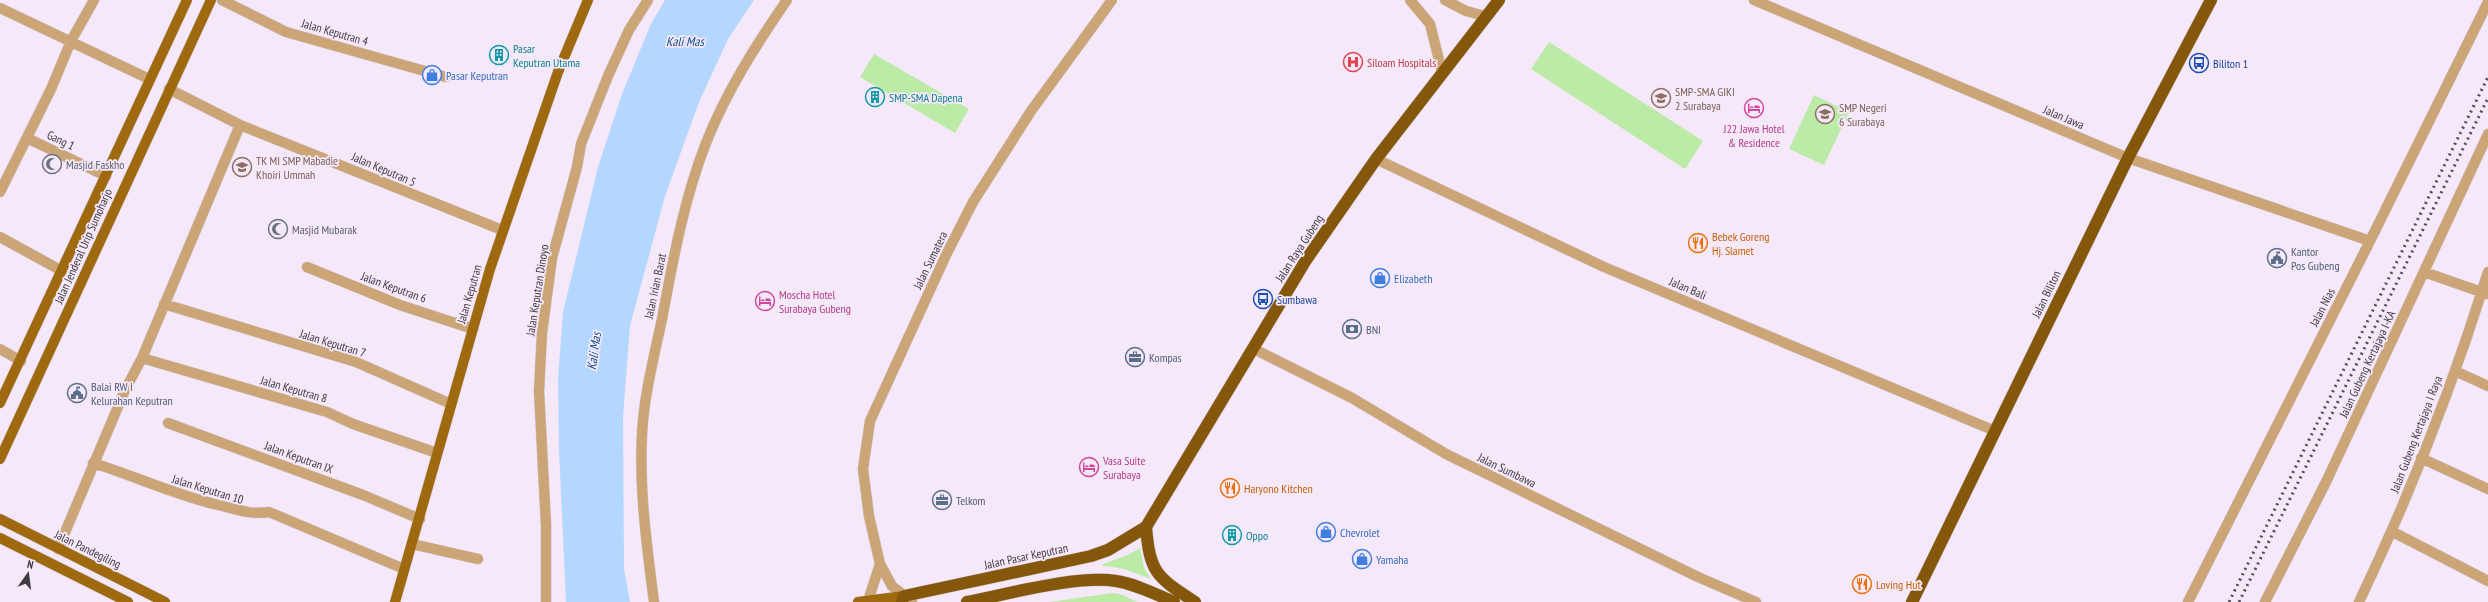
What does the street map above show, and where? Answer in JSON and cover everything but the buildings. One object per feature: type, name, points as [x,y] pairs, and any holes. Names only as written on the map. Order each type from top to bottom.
[{"type":"highway","name":"Jalan Raya Gubeng","points":[[1146,527],[1306,260],[1376,159],[1485,16],[1499,0]]},
{"type":"highway","name":"Jalan Biliton","points":[[1912,602],[2128,158],[2211,0]]},
{"type":"highway","name":"Jalan Pasar Keputran","points":[[906,600],[1091,556],[1108,550],[1146,527]]},
{"type":"highway","points":[[1146,527],[1148,554],[1158,576],[1195,602]]},
{"type":"highway","points":[[966,602],[1074,582],[1096,580],[1116,581],[1136,586],[1174,602]]},
{"type":"main road","name":"Jalan Jenderal Urip Sumoharjo","points":[[0,403],[21,361],[186,0]]},
{"type":"main road","name":"Jalan Jenderal Urip Sumoharjo","points":[[0,459],[211,0]]},
{"type":"main road","name":"Jalan Keputran","points":[[395,602],[502,230],[558,72],[588,0]]},
{"type":"main road","name":"Jalan Pandegiling","points":[[0,519],[165,602]]},
{"type":"main road","points":[[0,538],[128,602]]},
{"type":"main road","name":"Jalan Pasar Keputran","points":[[863,601],[906,600]]},
{"type":"street","points":[[0,192],[51,89],[71,41],[94,0]]},
{"type":"street","name":"Jalan Keputran 4","points":[[222,0],[286,32],[446,77]]},
{"type":"street","name":"Jalan Keputran Dinoyo","points":[[546,602],[546,525],[539,390],[542,333],[552,258],[578,167],[582,144],[611,69],[629,30],[648,0]]},
{"type":"street","name":"Jalan Irian Barat","points":[[654,602],[644,522],[642,435],[646,397],[672,266],[692,184],[706,143],[724,102],[750,54],[787,0]]},
{"type":"street","name":"Jalan Sumatera","points":[[906,600],[892,586],[880,564],[869,516],[863,469],[865,444],[870,421],[947,253],[973,202],[1056,76],[1112,0]]},
{"type":"street","points":[[1410,0],[1430,24],[1442,72]]},
{"type":"street","points":[[1445,0],[1466,11],[1485,16]]},
{"type":"street","name":"Jalan Jawa","points":[[1754,0],[2128,158],[2370,241]]},
{"type":"street","name":"Jalan Nias","points":[[2188,602],[2370,241],[2488,2]]},
{"type":"street","points":[[0,8],[149,79]]},
{"type":"street","name":"Jalan Keputran 5","points":[[169,89],[240,125],[502,230]]},
{"type":"street","points":[[58,549],[125,390],[142,358],[240,125]]},
{"type":"street","name":"Jalan Gubeng Kertajaya I-KA","points":[[2266,602],[2326,482],[2488,134]]},
{"type":"street","name":"Gang 1","points":[[27,138],[106,176]]},
{"type":"street","name":"Jalan Bali","points":[[1376,159],[1604,267],[1995,431]]},
{"type":"street","points":[[0,237],[62,271]]},
{"type":"street","name":"Jalan Keputran 6","points":[[307,268],[400,305],[473,329]]},
{"type":"street","points":[[2424,272],[2485,293]]},
{"type":"street","name":"Jalan Gubeng Kertajaya I Raya","points":[[2359,602],[2393,532],[2485,293],[2488,272]]},
{"type":"street","name":"Jalan Keputran 7","points":[[164,304],[356,362],[451,404]]},
{"type":"street","points":[[0,349],[21,361]]},
{"type":"street","name":"Jalan Sumbawa","points":[[1254,349],[1346,395],[1446,454],[1698,577],[1756,602]]},
{"type":"street","name":"Jalan Keputran 8","points":[[142,358],[327,412],[353,424],[437,453]]},
{"type":"street","points":[[2455,371],[2488,386]]},
{"type":"street","name":"Jalan Keputran IX","points":[[168,423],[363,495],[420,519]]},
{"type":"street","points":[[2421,458],[2488,489]]},
{"type":"street","name":"Jalan Keputran 10","points":[[93,463],[145,480],[196,501],[246,514],[269,512],[404,569]]},
{"type":"street","points":[[2393,532],[2488,580]]},
{"type":"street","points":[[412,544],[478,559]]},
{"type":"street","points":[[863,601],[880,564]]},
{"type":"green space","points":[[1549,42],[1703,141],[1685,169],[1531,69]]},
{"type":"green space","points":[[874,54],[969,109],[955,133],[860,77]]},
{"type":"green space","points":[[1814,95],[1849,112],[1824,165],[1789,149]]},
{"type":"green space","points":[[1140,548],[1144,568],[1151,579],[1124,569],[1100,565],[1128,555]]},
{"type":"green space","points":[[1113,593],[1123,595],[1137,602],[1049,602]]},
{"type":"water","name":"Kali Mas","points":[[665,0],[754,0],[728,39],[699,102],[665,196],[630,326],[623,416],[624,568],[630,602],[566,602],[559,449],[558,378],[563,312],[598,167],[622,94],[651,24]]},
{"type":"railway","points":[[2229,602],[2488,77]]},
{"type":"railway","points":[[2239,602],[2488,98]]},
{"type":"place","name":"Pasar Keputran Utama","points":[[499,55]]},
{"type":"place","name":"Siloam Hospitals","points":[[1353,62]]},
{"type":"place","name":"Biliton 1","points":[[2199,63]]},
{"type":"place","name":"Pasar Keputran","points":[[432,75]]},
{"type":"place","name":"SMP-SMA Dapena","points":[[875,97]]},
{"type":"place","name":"SMP-SMA GIKI 2 Surabaya","points":[[1661,98]]},
{"type":"place","name":"J22 Jawa Hotel & Residence","points":[[1754,108]]},
{"type":"place","name":"SMP Negeri 6 Surabaya","points":[[1825,114]]},
{"type":"place","name":"Masjid Faskho","points":[[52,164]]},
{"type":"place","name":"TK MI SMP Mabadie Khoiri Ummah","points":[[242,167]]},
{"type":"place","name":"Masjid Mubarak","points":[[278,229]]},
{"type":"place","name":"Bebek Goreng Hj. Slamet","points":[[1698,243]]},
{"type":"place","name":"Kantor Pos Gubeng","points":[[2277,258]]},
{"type":"place","name":"Elizabeth","points":[[1380,278]]},
{"type":"place","name":"Sumbawa","points":[[1263,299]]},
{"type":"place","name":"Moscha Hotel Surabaya Gubeng","points":[[765,301]]},
{"type":"place","name":"BNI","points":[[1352,329]]},
{"type":"place","name":"Kompas","points":[[1135,357]]},
{"type":"place","name":"Balai RW I Kelurahan Keputran","points":[[77,393]]},
{"type":"place","name":"Vasa Suite Surabaya","points":[[1089,467]]},
{"type":"place","name":"Haryono Kitchen","points":[[1230,488]]},
{"type":"place","name":"Telkom","points":[[942,500]]},
{"type":"place","name":"Chevrolet","points":[[1326,532]]},
{"type":"place","name":"Oppo","points":[[1232,535]]},
{"type":"place","name":"Yamaha","points":[[1362,559]]},
{"type":"place","name":"Loving Hut","points":[[1862,584]]}]
